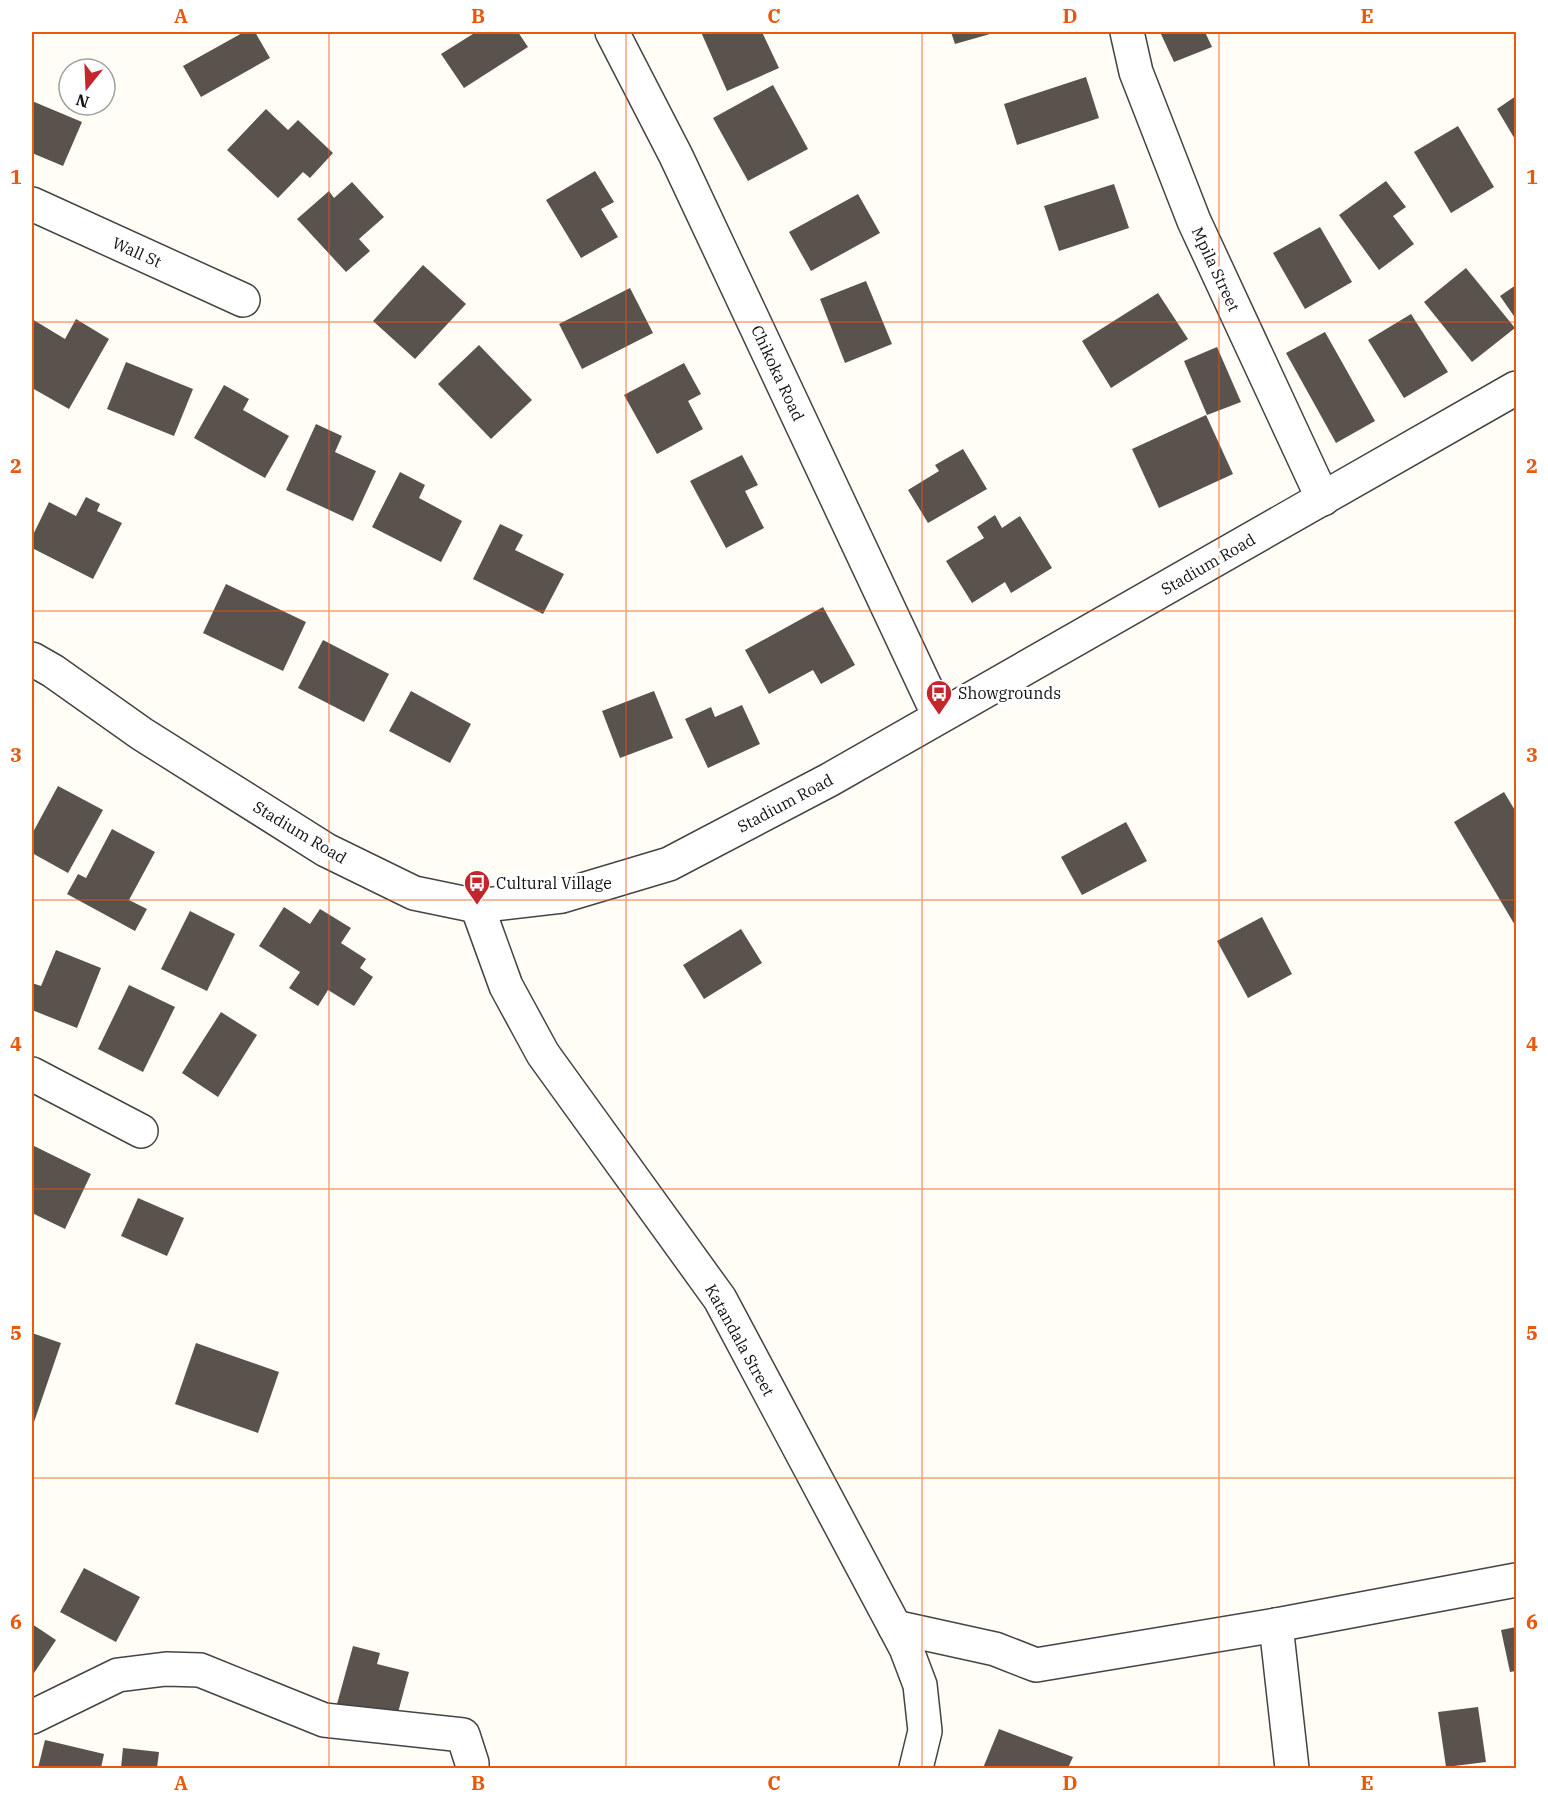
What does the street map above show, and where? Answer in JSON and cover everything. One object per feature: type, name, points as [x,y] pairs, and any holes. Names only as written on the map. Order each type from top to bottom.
[{"type":"street","name":"Chikoka Road","points":[[612,32],[676,156],[939,716]]},
{"type":"street","name":"Mpila Street","points":[[1127,32],[1136,72],[1194,221],[1323,499]]},
{"type":"street","name":"Wall St","points":[[32,204],[243,300]]},
{"type":"street","name":"Stadium Road","points":[[32,658],[142,734],[326,850],[414,893],[477,906],[562,896],[669,864],[829,780],[1516,388]]},
{"type":"street","name":"Katandala Street","points":[[477,906],[506,986],[543,1054],[720,1299],[906,1648],[920,1685],[925,1731],[916,1768]]},
{"type":"street","points":[[32,1074],[141,1131]]},
{"type":"street","points":[[895,1627],[995,1649],[1036,1665],[1516,1580]]},
{"type":"street","points":[[1276,1624],[1292,1768]]},
{"type":"street","points":[[32,1717],[118,1675],[166,1669],[200,1670],[324,1720],[463,1736],[472,1768]]},
{"type":"building","points":[[244,32],[255,32],[270,58],[201,97],[183,66]]},
{"type":"building","points":[[476,32],[518,32],[528,47],[464,88],[441,54]]},
{"type":"building","points":[[701,32],[762,32],[779,68],[727,91]]},
{"type":"building","points":[[951,32],[997,32],[955,44]]},
{"type":"building","points":[[1160,32],[1205,32],[1212,47],[1174,62]]},
{"type":"building","points":[[1086,77],[1099,118],[1017,145],[1004,104]]},
{"type":"building","points":[[773,85],[808,149],[748,181],[713,118]]},
{"type":"building","points":[[1516,96],[1516,141],[1497,109]]},
{"type":"building","points":[[32,101],[57,112],[57,117],[70,117],[82,122],[63,166],[32,153]]},
{"type":"building","points":[[266,109],[288,130],[298,120],[333,153],[310,178],[303,172],[278,198],[227,150]]},
{"type":"building","points":[[1458,126],[1494,187],[1451,213],[1414,152]]},
{"type":"building","points":[[595,171],[614,202],[601,209],[618,237],[581,258],[546,200]]},
{"type":"building","points":[[1386,181],[1406,207],[1393,216],[1414,244],[1379,270],[1339,215]]},
{"type":"building","points":[[352,182],[384,217],[359,239],[370,251],[346,272],[297,219],[329,191],[334,198]]},
{"type":"building","points":[[1114,184],[1129,228],[1059,251],[1044,206]]},
{"type":"building","points":[[858,194],[880,233],[811,271],[789,232]]},
{"type":"building","points":[[1320,227],[1352,282],[1305,309],[1273,253]]},
{"type":"building","points":[[423,265],[466,304],[415,359],[373,321]]},
{"type":"building","points":[[1466,268],[1515,328],[1472,362],[1424,302]]},
{"type":"building","points":[[866,281],[892,344],[845,363],[820,299]]},
{"type":"building","points":[[1516,285],[1516,319],[1500,296]]},
{"type":"building","points":[[630,288],[653,333],[582,369],[559,324]]},
{"type":"building","points":[[1158,293],[1188,339],[1111,388],[1082,341]]},
{"type":"building","points":[[1411,314],[1448,372],[1404,398],[1368,340]]},
{"type":"building","points":[[32,319],[65,339],[76,319],[109,339],[69,409],[32,388]]},
{"type":"building","points":[[1325,332],[1375,421],[1336,443],[1286,353]]},
{"type":"building","points":[[479,345],[532,400],[491,439],[438,384]]},
{"type":"building","points":[[1217,347],[1241,402],[1207,415],[1184,361]]},
{"type":"building","points":[[126,362],[193,389],[174,436],[107,409]]},
{"type":"building","points":[[684,363],[701,394],[688,401],[703,429],[657,454],[624,395]]},
{"type":"building","points":[[224,385],[249,399],[243,410],[289,436],[265,478],[194,438]]},
{"type":"building","points":[[1206,415],[1233,474],[1159,508],[1132,449]]},
{"type":"building","points":[[316,424],[342,436],[335,452],[376,471],[353,521],[286,490]]},
{"type":"building","points":[[963,449],[987,489],[928,523],[908,490],[939,471],[935,465]]},
{"type":"building","points":[[742,455],[758,485],[745,491],[764,528],[726,548],[690,481]]},
{"type":"building","points":[[400,472],[425,485],[419,498],[462,521],[441,562],[372,527]]},
{"type":"building","points":[[86,497],[100,504],[97,511],[122,523],[93,579],[32,548],[32,537],[49,502],[76,516]]},
{"type":"building","points":[[995,515],[1002,528],[1020,516],[1052,568],[1011,593],[1005,582],[972,603],[946,561],[984,538],[977,527]]},
{"type":"building","points":[[500,524],[523,535],[515,550],[564,574],[543,614],[473,579]]},
{"type":"building","points":[[226,584],[306,622],[283,671],[203,633]]},
{"type":"building","points":[[823,607],[855,665],[821,684],[813,670],[769,694],[745,650]]},
{"type":"building","points":[[323,640],[389,674],[364,722],[298,688]]},
{"type":"building","points":[[411,691],[471,724],[450,763],[389,731]]},
{"type":"building","points":[[654,691],[673,738],[620,758],[602,711]]},
{"type":"building","points":[[742,705],[760,744],[708,768],[685,719],[711,707],[715,717]]},
{"type":"building","points":[[58,786],[103,810],[68,873],[32,853],[32,834]]},
{"type":"building","points":[[1504,792],[1516,812],[1516,927],[1454,822]]},
{"type":"building","points":[[1126,822],[1147,861],[1082,895],[1061,857]]},
{"type":"building","points":[[112,829],[155,852],[129,900],[147,909],[135,931],[67,894],[78,874],[86,878]]},
{"type":"building","points":[[284,907],[310,924],[320,909],[351,928],[341,943],[366,959],[360,968],[373,977],[354,1006],[328,990],[318,1006],[289,988],[300,972],[259,946]]},
{"type":"building","points":[[190,911],[235,934],[207,991],[161,969]]},
{"type":"building","points":[[1262,917],[1292,974],[1248,998],[1217,941]]},
{"type":"building","points":[[741,929],[762,963],[704,999],[683,965]]},
{"type":"building","points":[[56,950],[101,968],[77,1028],[32,1010],[32,983],[41,986]]},
{"type":"building","points":[[129,985],[175,1007],[143,1072],[98,1049]]},
{"type":"building","points":[[221,1012],[257,1035],[218,1097],[182,1073]]},
{"type":"building","points":[[32,1145],[91,1174],[65,1229],[32,1213]]},
{"type":"building","points":[[138,1198],[184,1218],[167,1256],[121,1236]]},
{"type":"building","points":[[32,1333],[61,1343],[32,1428]]},
{"type":"building","points":[[196,1343],[279,1372],[258,1433],[175,1404]]},
{"type":"building","points":[[84,1568],[140,1597],[116,1642],[60,1612]]},
{"type":"building","points":[[32,1624],[56,1640],[32,1676]]},
{"type":"building","points":[[1516,1627],[1516,1671],[1510,1672],[1501,1630]]},
{"type":"building","points":[[353,1646],[380,1653],[377,1664],[409,1672],[396,1720],[337,1704]]},
{"type":"building","points":[[1478,1707],[1486,1762],[1446,1767],[1438,1712]]},
{"type":"building","points":[[999,1729],[1073,1757],[1068,1768],[983,1768]]},
{"type":"building","points":[[45,1740],[104,1754],[101,1768],[38,1768]]},
{"type":"building","points":[[123,1748],[159,1752],[157,1768],[121,1768]]},
{"type":"place","name":"Showgrounds","points":[[939,716]]},
{"type":"place","name":"Cultural Village","points":[[477,906]]}]
